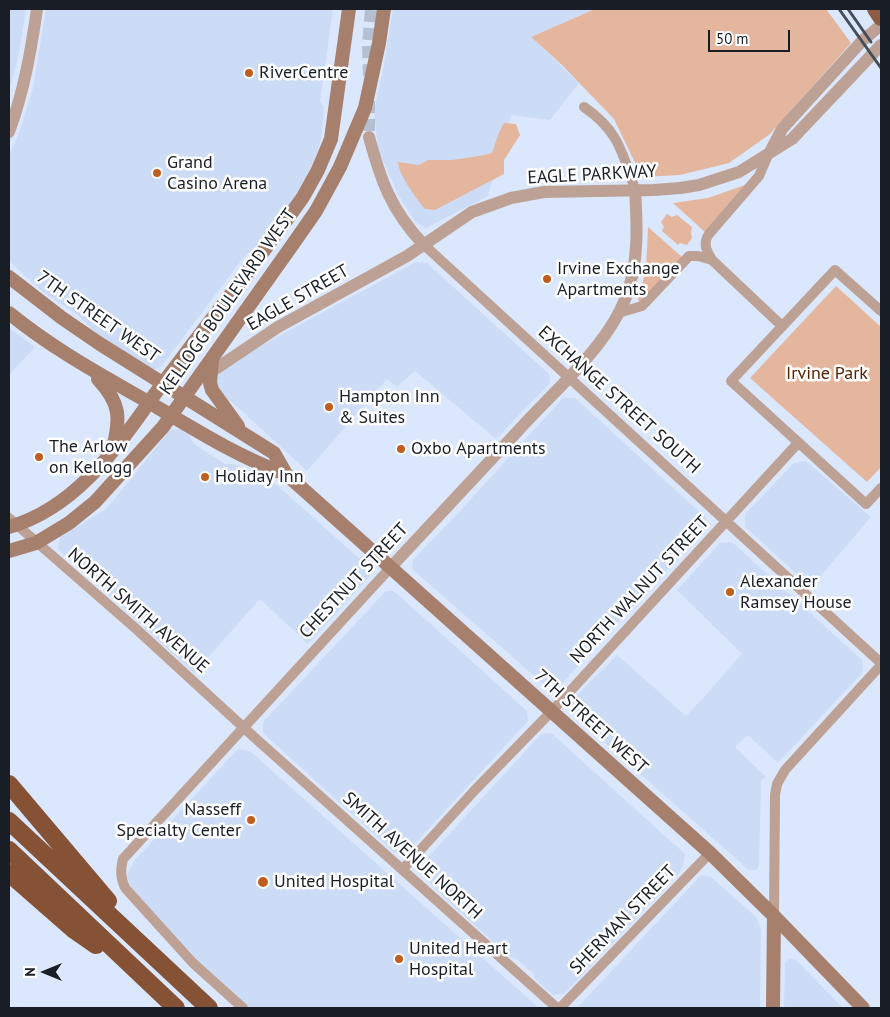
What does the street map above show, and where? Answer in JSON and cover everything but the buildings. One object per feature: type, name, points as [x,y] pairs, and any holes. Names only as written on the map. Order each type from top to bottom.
[{"type":"highway","points":[[875,9],[881,18]]},
{"type":"highway","points":[[9,784],[106,897],[128,931]]},
{"type":"highway","points":[[9,821],[209,1008]]},
{"type":"highway","points":[[9,850],[176,1008]]},
{"type":"highway","points":[[9,873],[73,929],[156,990]]},
{"type":"main road","name":"KELLOGG BOULEVARD WEST","points":[[11,524],[31,519],[70,494],[102,465],[303,197],[318,170],[331,138],[349,9]]},
{"type":"main road","name":"KELLOGG BOULEVARD WEST","points":[[9,551],[36,543],[69,523],[96,502],[171,416],[311,218],[340,167],[365,108],[384,9]]},
{"type":"main road","name":"7TH STREET WEST","points":[[9,277],[62,318],[274,453],[286,474],[710,853],[863,1008]]},
{"type":"main road","name":"7TH STREET WEST","points":[[9,312],[27,328],[88,368],[171,416],[266,467],[286,474]]},
{"type":"main road","points":[[212,358],[210,372],[212,390],[242,433]]},
{"type":"main road","points":[[88,368],[108,390],[117,408],[117,432],[111,454]]},
{"type":"main road","points":[[773,1008],[774,916]]},
{"type":"street","points":[[9,132],[27,74],[37,9]]},
{"type":"street","points":[[782,326],[712,260],[705,246],[706,238],[759,176],[782,129],[862,41],[881,25]]},
{"type":"street","name":"EAGLE PARKWAY","points":[[423,244],[472,212],[511,198],[544,192],[654,190],[699,185],[740,172],[792,139],[881,45]]},
{"type":"street","name":"CHESTNUT STREET","points":[[243,1008],[193,963],[126,890],[122,883],[120,868],[123,859],[606,335],[628,292],[634,268],[637,238],[635,189],[616,138],[600,118],[584,107]]},
{"type":"street","name":"EXCHANGE STREET SOUTH","points":[[369,137],[387,194],[410,230],[423,244],[881,664]]},
{"type":"street","name":"EAGLE STREET","points":[[193,385],[278,327],[407,256],[423,244]]},
{"type":"street","points":[[618,314],[642,306],[689,256],[698,256],[712,260]]},
{"type":"street","points":[[881,311],[835,270],[731,381],[866,504],[881,488]]},
{"type":"street","name":"NORTH WALNUT STREET","points":[[403,869],[474,791],[551,712],[798,443]]},
{"type":"street","name":"NORTH SMITH AVENUE","points":[[11,524],[134,627],[244,728]]},
{"type":"street","points":[[774,916],[775,795],[777,784],[785,770],[881,664]]},
{"type":"street","name":"SMITH AVENUE NORTH","points":[[244,728],[558,1008]]},
{"type":"street","name":"SHERMAN STREET","points":[[558,1008],[710,853]]},
{"type":"shaded area","points":[[9,9],[26,9],[19,53],[9,91]]},
{"type":"shaded area","name":"Grand Casino Arena","points":[[46,9],[333,9],[320,101],[324,108],[321,139],[315,160],[293,199],[264,239],[243,258],[161,367],[155,369],[145,367],[102,340],[79,316],[42,291],[9,261],[9,155],[18,136],[33,88]]},
{"type":"shaded area","points":[[393,9],[595,9],[531,37],[579,83],[550,120],[511,115],[488,196],[426,228],[415,222],[398,194],[378,149],[374,111]]},
{"type":"shaded area","points":[[416,262],[427,263],[549,374],[550,383],[496,439],[415,371],[397,387],[387,379],[307,471],[231,401],[223,399],[216,385],[220,369]]},
{"type":"shaded area","points":[[9,328],[35,347],[9,375]]},
{"type":"shaded area","points":[[563,398],[575,398],[706,518],[705,529],[557,689],[548,688],[412,569],[413,560]]},
{"type":"shaded area","points":[[181,429],[189,434],[193,443],[225,464],[235,464],[278,486],[370,568],[370,576],[308,644],[260,599],[194,673],[58,549],[60,537],[103,511],[170,430]]},
{"type":"shaded area","points":[[806,461],[871,517],[811,587],[745,527],[745,514],[794,463]]},
{"type":"shaded area","points":[[732,542],[862,660],[863,672],[778,763],[748,735],[735,747],[766,777],[761,781],[759,865],[757,870],[749,870],[570,712],[573,699],[617,655],[686,716],[742,654],[677,590],[720,543]]},
{"type":"shaded area","points":[[386,591],[394,591],[527,711],[528,721],[408,851],[401,855],[393,851],[263,733],[263,722]]},
{"type":"shaded area","name":"United Hospital","points":[[551,733],[685,854],[679,873],[564,994],[553,995],[534,978],[534,974],[517,959],[510,957],[451,904],[420,873],[420,866],[541,734]]},
{"type":"shaded area","name":"United Hospital","points":[[238,749],[250,751],[539,1008],[250,1008],[195,957],[132,889],[127,875],[134,861]]},
{"type":"shaded area","points":[[701,875],[711,877],[756,917],[761,929],[760,1008],[577,1008]]},
{"type":"shaded area","points":[[789,959],[796,960],[843,1008],[784,1008],[785,963]]},
{"type":"green space","points":[[595,9],[826,9],[851,43],[770,134],[729,163],[680,175],[642,177],[614,119],[562,65],[531,37]]},
{"type":"green space","points":[[504,123],[516,124],[520,135],[504,160],[504,174],[435,210],[425,209],[405,180],[398,162],[419,165],[428,160],[452,160],[492,153]]},
{"type":"green space","points":[[745,185],[705,232],[673,203],[708,198]]},
{"type":"green space","points":[[667,214],[672,217],[677,215],[692,227],[692,238],[687,245],[680,243],[678,245],[662,231],[664,227],[661,222]]},
{"type":"green space","points":[[648,227],[682,257],[639,302],[638,299],[646,270]]},
{"type":"green space","name":"Irvine Park","points":[[836,286],[881,327],[881,467],[867,482],[750,378]]},
{"type":"tunnel","points":[[369,76],[368,46],[371,9]]},
{"type":"tunnel","points":[[369,101],[369,137]]},
{"type":"railway","points":[[839,9],[881,68]]},
{"type":"railway","points":[[848,9],[871,42]]},
{"type":"place","name":"RiverCentre","points":[[249,73]]},
{"type":"place","name":"Grand Casino Arena","points":[[157,173]]},
{"type":"place","name":"Irvine Exchange Apartments","points":[[547,279]]},
{"type":"place","name":"Hampton Inn & Suites","points":[[329,407]]},
{"type":"place","name":"Oxbo Apartments","points":[[401,449]]},
{"type":"place","name":"The Arlow on Kellogg","points":[[39,457]]},
{"type":"place","name":"Holiday Inn","points":[[205,477]]},
{"type":"place","name":"Alexander Ramsey House","points":[[730,592]]},
{"type":"place","name":"Nasseff Specialty Center","points":[[251,820]]},
{"type":"place","name":"United Hospital","points":[[263,882]]},
{"type":"place","name":"United Heart Hospital","points":[[399,959]]}]
